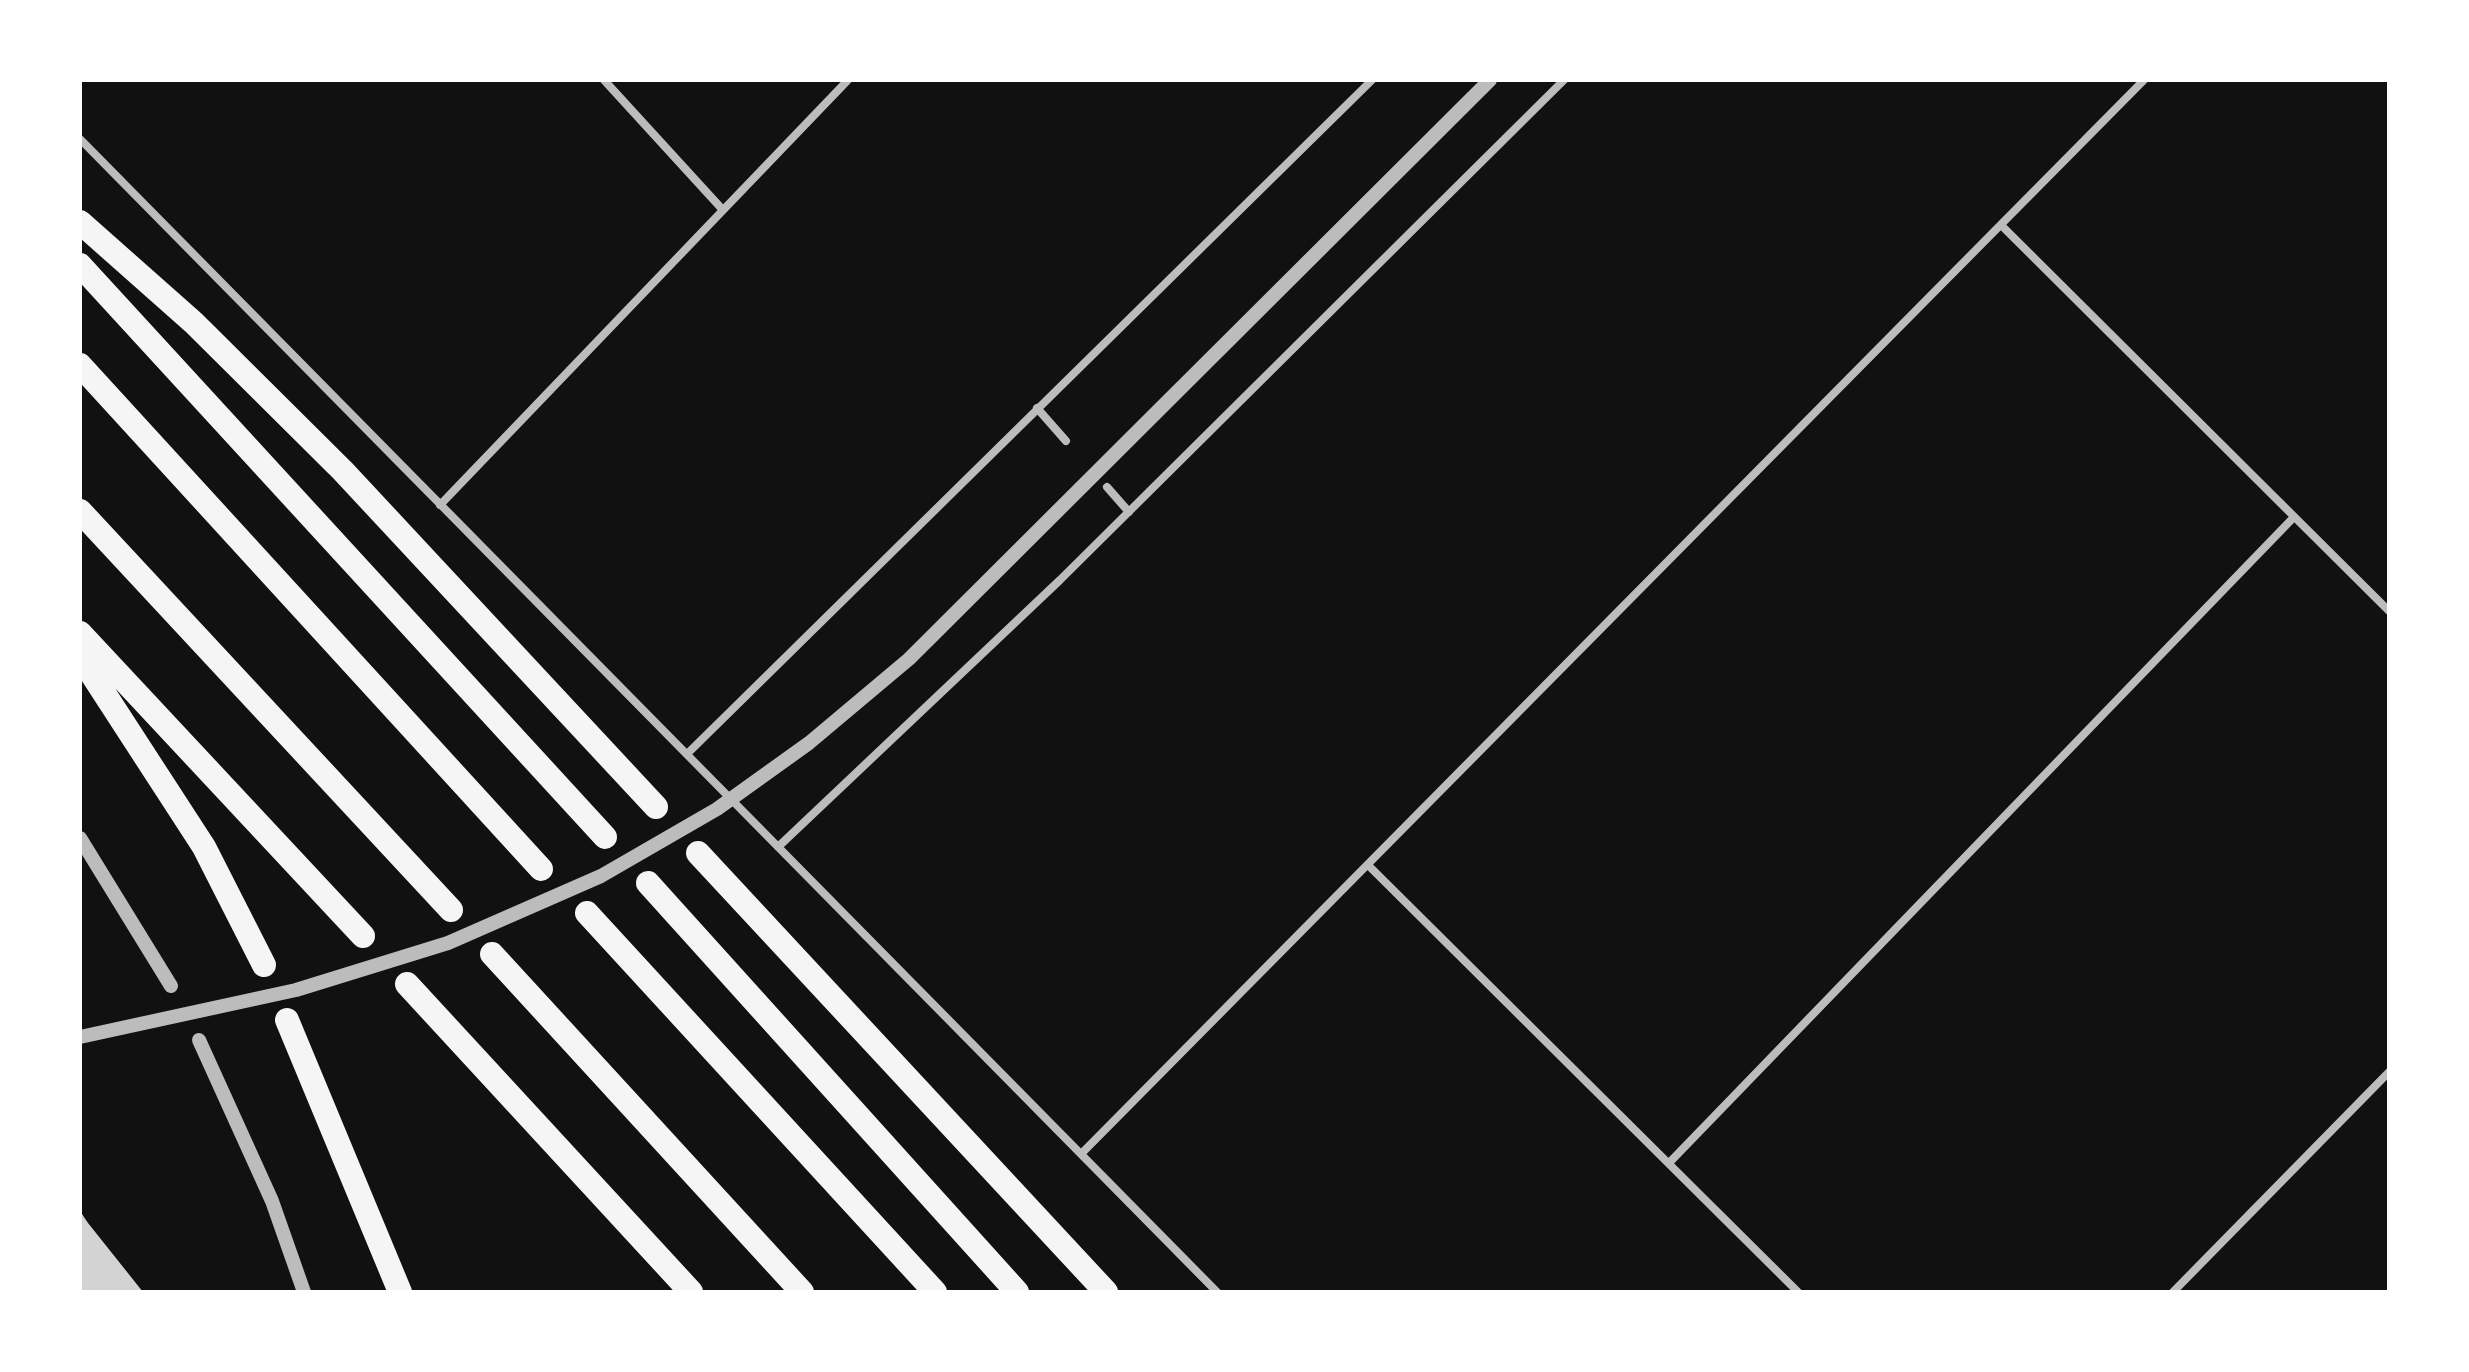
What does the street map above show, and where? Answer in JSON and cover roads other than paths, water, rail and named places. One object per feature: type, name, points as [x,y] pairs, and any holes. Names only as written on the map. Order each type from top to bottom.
[{"type":"highway","points":[[80,222],[194,323],[343,471],[656,807]]},
{"type":"highway","points":[[80,265],[605,837]]},
{"type":"highway","points":[[80,365],[541,869]]},
{"type":"highway","points":[[80,511],[451,910]]},
{"type":"highway","points":[[80,633],[363,936]]},
{"type":"highway","points":[[80,656],[204,847],[264,965]]},
{"type":"highway","points":[[698,853],[1106,1292]]},
{"type":"highway","points":[[648,883],[1017,1292]]},
{"type":"highway","points":[[587,913],[935,1292]]},
{"type":"highway","points":[[492,954],[802,1292]]},
{"type":"highway","points":[[407,984],[691,1292]]},
{"type":"highway","points":[[287,1020],[400,1292]]},
{"type":"street","points":[[604,80],[722,209]]},
{"type":"street","points":[[440,505],[848,80]]},
{"type":"street","points":[[687,754],[1372,80]]},
{"type":"street","points":[[80,1037],[296,990],[448,943],[601,876],[717,809],[809,743],[909,659],[1490,80]]},
{"type":"street","points":[[778,847],[1129,512],[1564,80]]},
{"type":"street","points":[[1081,1154],[2144,80]]},
{"type":"street","points":[[80,139],[1217,1292]]},
{"type":"street","points":[[2001,225],[2389,611]]},
{"type":"street","points":[[1037,408],[1066,441]]},
{"type":"street","points":[[1107,487],[1129,512]]},
{"type":"street","points":[[1669,1163],[2294,517]]},
{"type":"street","points":[[80,838],[171,986]]},
{"type":"street","points":[[1368,865],[1798,1292]]},
{"type":"street","points":[[199,1040],[272,1201],[304,1292]]},
{"type":"street","points":[[2173,1292],[2389,1072]]}]
